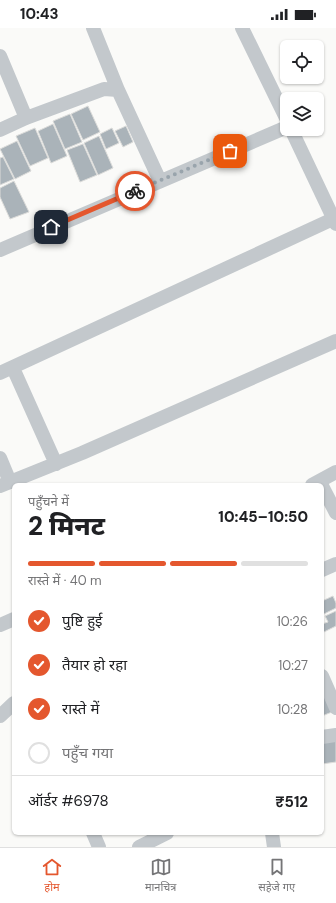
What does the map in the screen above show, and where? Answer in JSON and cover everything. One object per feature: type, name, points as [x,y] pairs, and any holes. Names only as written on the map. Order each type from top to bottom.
[{"type":"street","points":[[93,28],[118,90],[160,181]]},
{"type":"street","points":[[242,28],[280,106]]},
{"type":"street","points":[[0,56],[26,118]]},
{"type":"street","points":[[0,130],[26,118],[104,89],[118,90]]},
{"type":"street","points":[[0,250],[280,130]]},
{"type":"street","points":[[56,464],[7,370],[334,217],[294,136]]},
{"type":"street","points":[[0,458],[5,484],[56,464],[336,341]]},
{"type":"street","points":[[320,483],[336,472]]},
{"type":"street","points":[[324,493],[336,513]]},
{"type":"street","points":[[324,569],[336,564]]},
{"type":"street","points":[[0,625],[12,620]]},
{"type":"street","points":[[324,681],[336,708]]},
{"type":"street","points":[[0,716],[12,705]]},
{"type":"street","points":[[324,737],[336,735]]},
{"type":"street","points":[[94,835],[99,847]]},
{"type":"street","points":[[139,847],[163,835]]},
{"type":"street","points":[[272,835],[274,847]]},
{"type":"building","points":[[88,106],[100,132],[83,140],[71,114]]},
{"type":"building","points":[[70,114],[82,142],[65,149],[53,121]]},
{"type":"building","points":[[53,124],[67,156],[51,163],[38,131]]},
{"type":"building","points":[[126,126],[133,142],[123,147],[115,131]]},
{"type":"building","points":[[35,128],[48,158],[30,166],[16,136]]},
{"type":"building","points":[[112,128],[119,143],[106,149],[100,134]]},
{"type":"building","points":[[99,136],[113,168],[98,175],[84,143]]},
{"type":"building","points":[[17,141],[31,171],[15,179],[0,149]]},
{"type":"building","points":[[83,144],[97,175],[80,182],[67,150]]},
{"type":"building","points":[[3,157],[14,179],[0,185],[0,158]]},
{"type":"building","points":[[14,181],[29,212],[10,219],[0,197],[0,188]]},
{"type":"building","points":[[333,596],[336,603],[336,608],[324,614],[324,600]]},
{"type":"building","points":[[336,611],[336,626],[324,632],[324,623],[328,622],[325,616]]},
{"type":"building","points":[[324,694],[332,712],[324,715]]},
{"type":"building","points":[[336,739],[336,762],[324,764],[324,741]]},
{"type":"way so far","points":[[135,191],[230,151]]},
{"type":"route","points":[[51,227],[135,191]]}]
